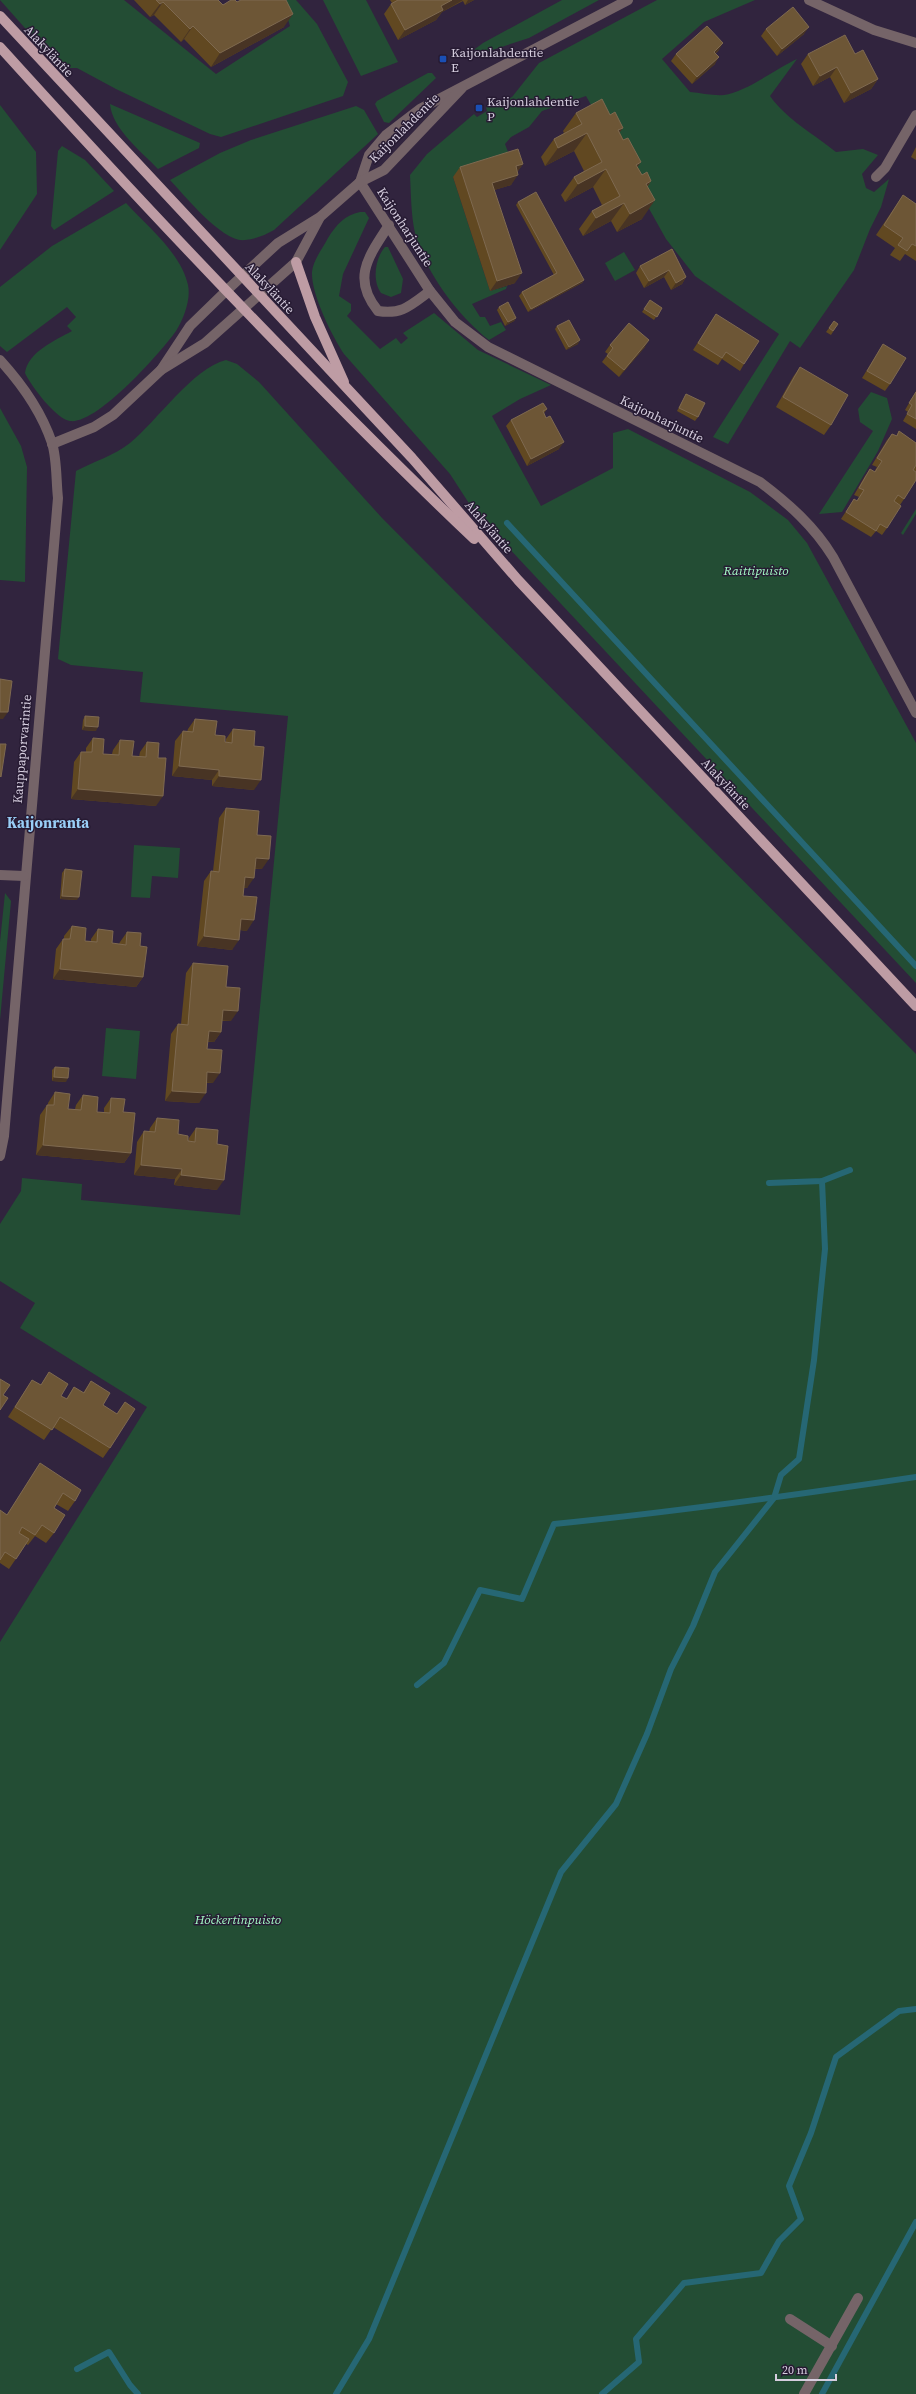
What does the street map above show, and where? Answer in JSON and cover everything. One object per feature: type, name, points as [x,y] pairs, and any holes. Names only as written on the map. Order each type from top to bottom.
[{"type":"main road","name":"Alakyläntie","points":[[0,16],[412,458],[518,580],[916,1006]]},
{"type":"main road","name":"Alakyläntie","points":[[0,47],[243,310],[401,469],[518,580]]},
{"type":"main road","points":[[296,262],[315,317],[347,389]]},
{"type":"street","name":"Kaijonlahdentie","points":[[360,182],[369,155],[386,135],[420,109],[628,0]]},
{"type":"street","points":[[809,0],[874,30],[916,42]]},
{"type":"street","name":"Kaijonlahdentie","points":[[161,370],[190,326],[226,291],[278,243],[320,217],[360,182],[384,170],[462,88]]},
{"type":"street","points":[[876,177],[885,168],[916,115]]},
{"type":"street","name":"Kaijonharjuntie","points":[[360,182],[430,290],[455,322],[488,347],[760,482],[791,506],[820,537],[833,557],[916,713]]},
{"type":"street","name":"Kaijonlahdentie","points":[[161,370],[205,343],[296,262],[320,217]]},
{"type":"street","points":[[389,225],[375,247],[364,271],[364,286],[367,298],[378,311],[393,314],[409,307],[430,290]]},
{"type":"street","name":"Kauppaporvarintie","points":[[0,360],[23,390],[41,418],[52,444],[58,498],[24,876],[4,1136],[0,1156]]},
{"type":"street","points":[[52,444],[94,427],[113,415],[161,370]]},
{"type":"street","points":[[0,875],[24,876]]},
{"type":"street","points":[[804,2394],[858,2298]]},
{"type":"street","points":[[790,2319],[832,2346]]},
{"type":"green space","points":[[0,0],[124,0],[216,74],[290,26],[285,10],[287,0],[296,0],[317,24],[348,82],[343,96],[221,137],[210,134],[116,89],[77,68],[69,68],[40,45]]},
{"type":"green space","points":[[323,0],[366,0],[398,62],[361,76]]},
{"type":"green space","points":[[562,0],[599,0],[529,38],[477,55],[475,49],[483,43]]},
{"type":"green space","points":[[657,0],[755,0],[704,22],[662,59],[690,92],[724,95],[733,93],[751,85],[797,59],[770,96],[793,120],[836,152],[863,149],[878,155],[862,174],[866,188],[874,192],[889,179],[881,207],[870,229],[854,270],[800,348],[790,341],[728,444],[713,437],[779,334],[695,276],[666,239],[586,96],[542,111],[529,127],[511,137],[505,144],[511,160],[453,177],[490,291],[507,286],[506,289],[472,304],[480,317],[485,317],[490,326],[501,322],[506,330],[489,340],[466,319],[444,292],[426,263],[415,233],[411,204],[410,175],[427,154],[474,114],[477,117],[487,111],[486,107],[512,97],[539,63]]},
{"type":"green space","points":[[428,73],[432,73],[436,78],[389,123],[384,122],[375,104],[377,101]]},
{"type":"green space","points":[[110,104],[200,143],[199,148],[158,169],[136,148],[122,131],[112,113]]},
{"type":"green space","points":[[0,105],[36,152],[37,194],[0,250]]},
{"type":"green space","points":[[356,106],[364,110],[378,134],[274,230],[253,239],[236,239],[216,227],[170,180],[220,153],[251,140]]},
{"type":"green space","points":[[62,146],[85,160],[114,191],[54,230],[51,226],[58,151]]},
{"type":"green space","points":[[126,203],[171,251],[178,262],[184,273],[189,290],[186,308],[176,331],[143,370],[128,385],[96,412],[82,419],[70,421],[64,419],[44,401],[25,373],[27,366],[36,353],[50,343],[72,331],[67,326],[76,317],[67,307],[7,352],[0,346],[0,287],[52,246]]},
{"type":"green space","name":"Raittipuisto","points":[[360,212],[365,212],[369,218],[343,274],[339,296],[351,304],[351,311],[347,316],[380,349],[396,338],[401,344],[408,338],[403,333],[434,313],[478,350],[551,385],[520,399],[492,416],[541,506],[613,468],[613,433],[628,429],[750,492],[788,520],[807,543],[916,743],[916,983],[474,511],[450,474],[344,354],[323,314],[315,292],[312,272],[316,259],[334,229],[345,218]]},
{"type":"green space","points":[[385,247],[388,247],[403,279],[401,293],[391,297],[381,293],[376,282],[377,263]]},
{"type":"green space","points":[[624,252],[635,270],[615,281],[605,263]]},
{"type":"green space","name":"Höckertinpuisto","points":[[226,360],[237,364],[259,382],[382,518],[916,1054],[916,2394],[0,2394],[0,1642],[147,1407],[20,1328],[35,1303],[0,1281],[0,1224],[21,1191],[22,1178],[82,1184],[81,1200],[240,1215],[288,716],[140,702],[143,672],[71,665],[58,659],[76,471],[111,455],[130,443],[188,384],[201,373]]},
{"type":"green space","points":[[871,392],[887,398],[892,419],[878,451],[842,512],[819,514],[873,431],[860,422],[858,409]]},
{"type":"green space","points":[[0,408],[21,446],[27,467],[25,582],[0,580]]},
{"type":"green space","points":[[916,509],[916,514],[903,535],[901,533]]},
{"type":"green space","points":[[134,845],[180,848],[178,878],[152,876],[150,898],[131,897]]},
{"type":"green space","points":[[5,893],[11,901],[0,1020],[0,942]]},
{"type":"green space","points":[[106,1028],[140,1031],[136,1079],[102,1076]]},
{"type":"building","points":[[156,0],[218,0],[223,5],[231,0],[235,0],[237,2],[241,0],[286,0],[293,14],[220,53],[193,26],[190,29],[163,2],[160,4]]},
{"type":"building","points":[[398,0],[452,0],[441,6],[443,10],[405,30],[391,4]]},
{"type":"building","points":[[793,7],[809,27],[782,49],[766,29]]},
{"type":"building","points":[[707,26],[723,43],[714,52],[719,57],[697,77],[676,54]]},
{"type":"building","points":[[845,35],[855,54],[863,50],[878,79],[851,93],[837,67],[820,76],[808,54]]},
{"type":"building","points":[[602,99],[610,115],[615,112],[623,128],[618,130],[623,140],[628,138],[641,162],[636,165],[642,175],[647,172],[651,181],[646,184],[655,200],[630,214],[624,203],[596,218],[592,211],[620,196],[606,169],[578,184],[574,177],[602,162],[587,133],[558,148],[554,139],[582,124],[576,113]]},
{"type":"building","points":[[518,149],[523,164],[516,166],[518,175],[492,183],[522,273],[497,281],[460,167]]},
{"type":"building","points":[[536,192],[584,280],[531,309],[522,292],[557,273],[518,202]]},
{"type":"building","points":[[903,195],[916,204],[916,246],[912,244],[907,251],[898,245],[903,238],[884,225]]},
{"type":"building","points":[[672,249],[686,277],[676,283],[669,270],[649,281],[640,266]]},
{"type":"building","points":[[650,300],[662,308],[657,317],[644,309]]},
{"type":"building","points":[[508,302],[516,318],[508,322],[499,307]]},
{"type":"building","points":[[716,314],[759,341],[744,364],[726,352],[722,358],[698,343]]},
{"type":"building","points":[[569,320],[580,340],[569,347],[557,326]]},
{"type":"building","points":[[834,321],[838,324],[833,331],[829,328]]},
{"type":"building","points":[[629,323],[649,340],[624,370],[607,356],[613,348],[610,345]]},
{"type":"building","points":[[883,344],[906,358],[890,384],[867,371]]},
{"type":"building","points":[[800,367],[848,395],[831,425],[783,397]]},
{"type":"building","points":[[916,392],[916,419],[907,414],[912,405],[909,403]]},
{"type":"building","points":[[686,394],[705,403],[698,417],[679,408]]},
{"type":"building","points":[[543,403],[547,409],[543,411],[546,418],[550,416],[564,442],[531,459],[511,420]]},
{"type":"building","points":[[899,431],[916,443],[916,465],[913,470],[916,472],[916,480],[904,499],[898,495],[894,501],[901,506],[887,528],[880,524],[876,531],[846,512],[854,499],[857,501],[864,490],[859,488],[870,469],[875,472],[882,461],[877,458],[892,434],[897,436]]},
{"type":"building","points":[[0,679],[12,681],[8,712],[0,712]]},
{"type":"building","points":[[85,716],[99,717],[98,727],[85,726]]},
{"type":"building","points":[[195,719],[217,721],[215,735],[225,736],[225,742],[232,743],[233,729],[255,731],[254,746],[264,747],[261,780],[219,776],[219,770],[179,766],[183,731],[193,732]]},
{"type":"building","points":[[93,738],[104,739],[103,754],[119,755],[120,740],[134,741],[132,756],[146,757],[147,742],[159,743],[158,758],[166,758],[163,796],[78,789],[81,752],[92,752]]},
{"type":"building","points":[[0,744],[6,744],[1,777],[0,776]]},
{"type":"building","points":[[226,808],[259,811],[257,835],[271,836],[269,859],[256,858],[254,878],[245,877],[243,896],[257,897],[254,920],[241,919],[239,940],[204,936],[211,871],[219,872]]},
{"type":"building","points":[[65,869],[82,871],[79,897],[62,896]]},
{"type":"building","points":[[72,926],[86,928],[85,941],[97,942],[98,929],[113,931],[112,943],[126,945],[127,932],[141,933],[140,946],[147,947],[143,977],[60,969],[63,939],[70,939]]},
{"type":"building","points":[[193,963],[228,966],[226,987],[240,988],[238,1011],[223,1010],[221,1032],[209,1031],[207,1049],[222,1050],[220,1073],[207,1072],[206,1093],[172,1091],[178,1024],[188,1025]]},
{"type":"building","points":[[55,1067],[69,1068],[68,1078],[54,1077]]},
{"type":"building","points":[[55,1092],[70,1094],[68,1109],[81,1110],[83,1095],[98,1097],[97,1112],[110,1113],[111,1098],[125,1099],[123,1112],[135,1113],[131,1153],[43,1145],[47,1105],[54,1105]]},
{"type":"building","points":[[157,1118],[179,1120],[178,1134],[188,1136],[188,1141],[195,1142],[196,1128],[218,1130],[217,1144],[228,1146],[224,1180],[181,1175],[182,1169],[141,1165],[144,1131],[155,1132]]},
{"type":"building","points":[[49,1372],[68,1384],[61,1396],[67,1399],[74,1387],[84,1393],[91,1381],[110,1393],[103,1405],[117,1414],[125,1402],[135,1409],[110,1448],[60,1417],[52,1430],[15,1407],[32,1380],[41,1385]]},
{"type":"building","points":[[0,1379],[10,1385],[3,1395],[8,1398],[0,1410]]},
{"type":"building","points":[[40,1463],[81,1490],[75,1501],[63,1493],[54,1508],[65,1515],[54,1533],[42,1525],[35,1535],[22,1527],[19,1533],[29,1539],[16,1559],[5,1552],[0,1560],[0,1510],[7,1515]]},
{"type":"waterway","points":[[507,523],[916,966]]},
{"type":"waterway","points":[[769,1183],[822,1181],[850,1170]]},
{"type":"waterway","points":[[336,2394],[369,2339],[561,1872],[616,1804],[647,1734],[671,1669],[693,1626],[715,1572],[774,1498],[781,1475],[799,1459],[814,1360],[825,1249],[822,1181]]},
{"type":"waterway","points":[[417,1685],[444,1663],[480,1590],[522,1599],[554,1524],[735,1503],[916,1477]]},
{"type":"waterway","points":[[602,2394],[639,2362],[636,2339],[684,2283],[761,2273],[779,2241],[801,2219],[789,2186],[811,2133],[836,2057],[899,2011],[916,2009]]},
{"type":"waterway","points":[[822,2394],[916,2222]]},
{"type":"waterway","points":[[77,2369],[109,2352],[130,2385],[138,2394]]},
{"type":"place","name":"Kaijonlahdentie E","points":[[443,59]]},
{"type":"place","name":"Kaijonlahdentie P","points":[[479,108]]},
{"type":"district","name":"Kaijonranta","points":[[48,822]]}]
